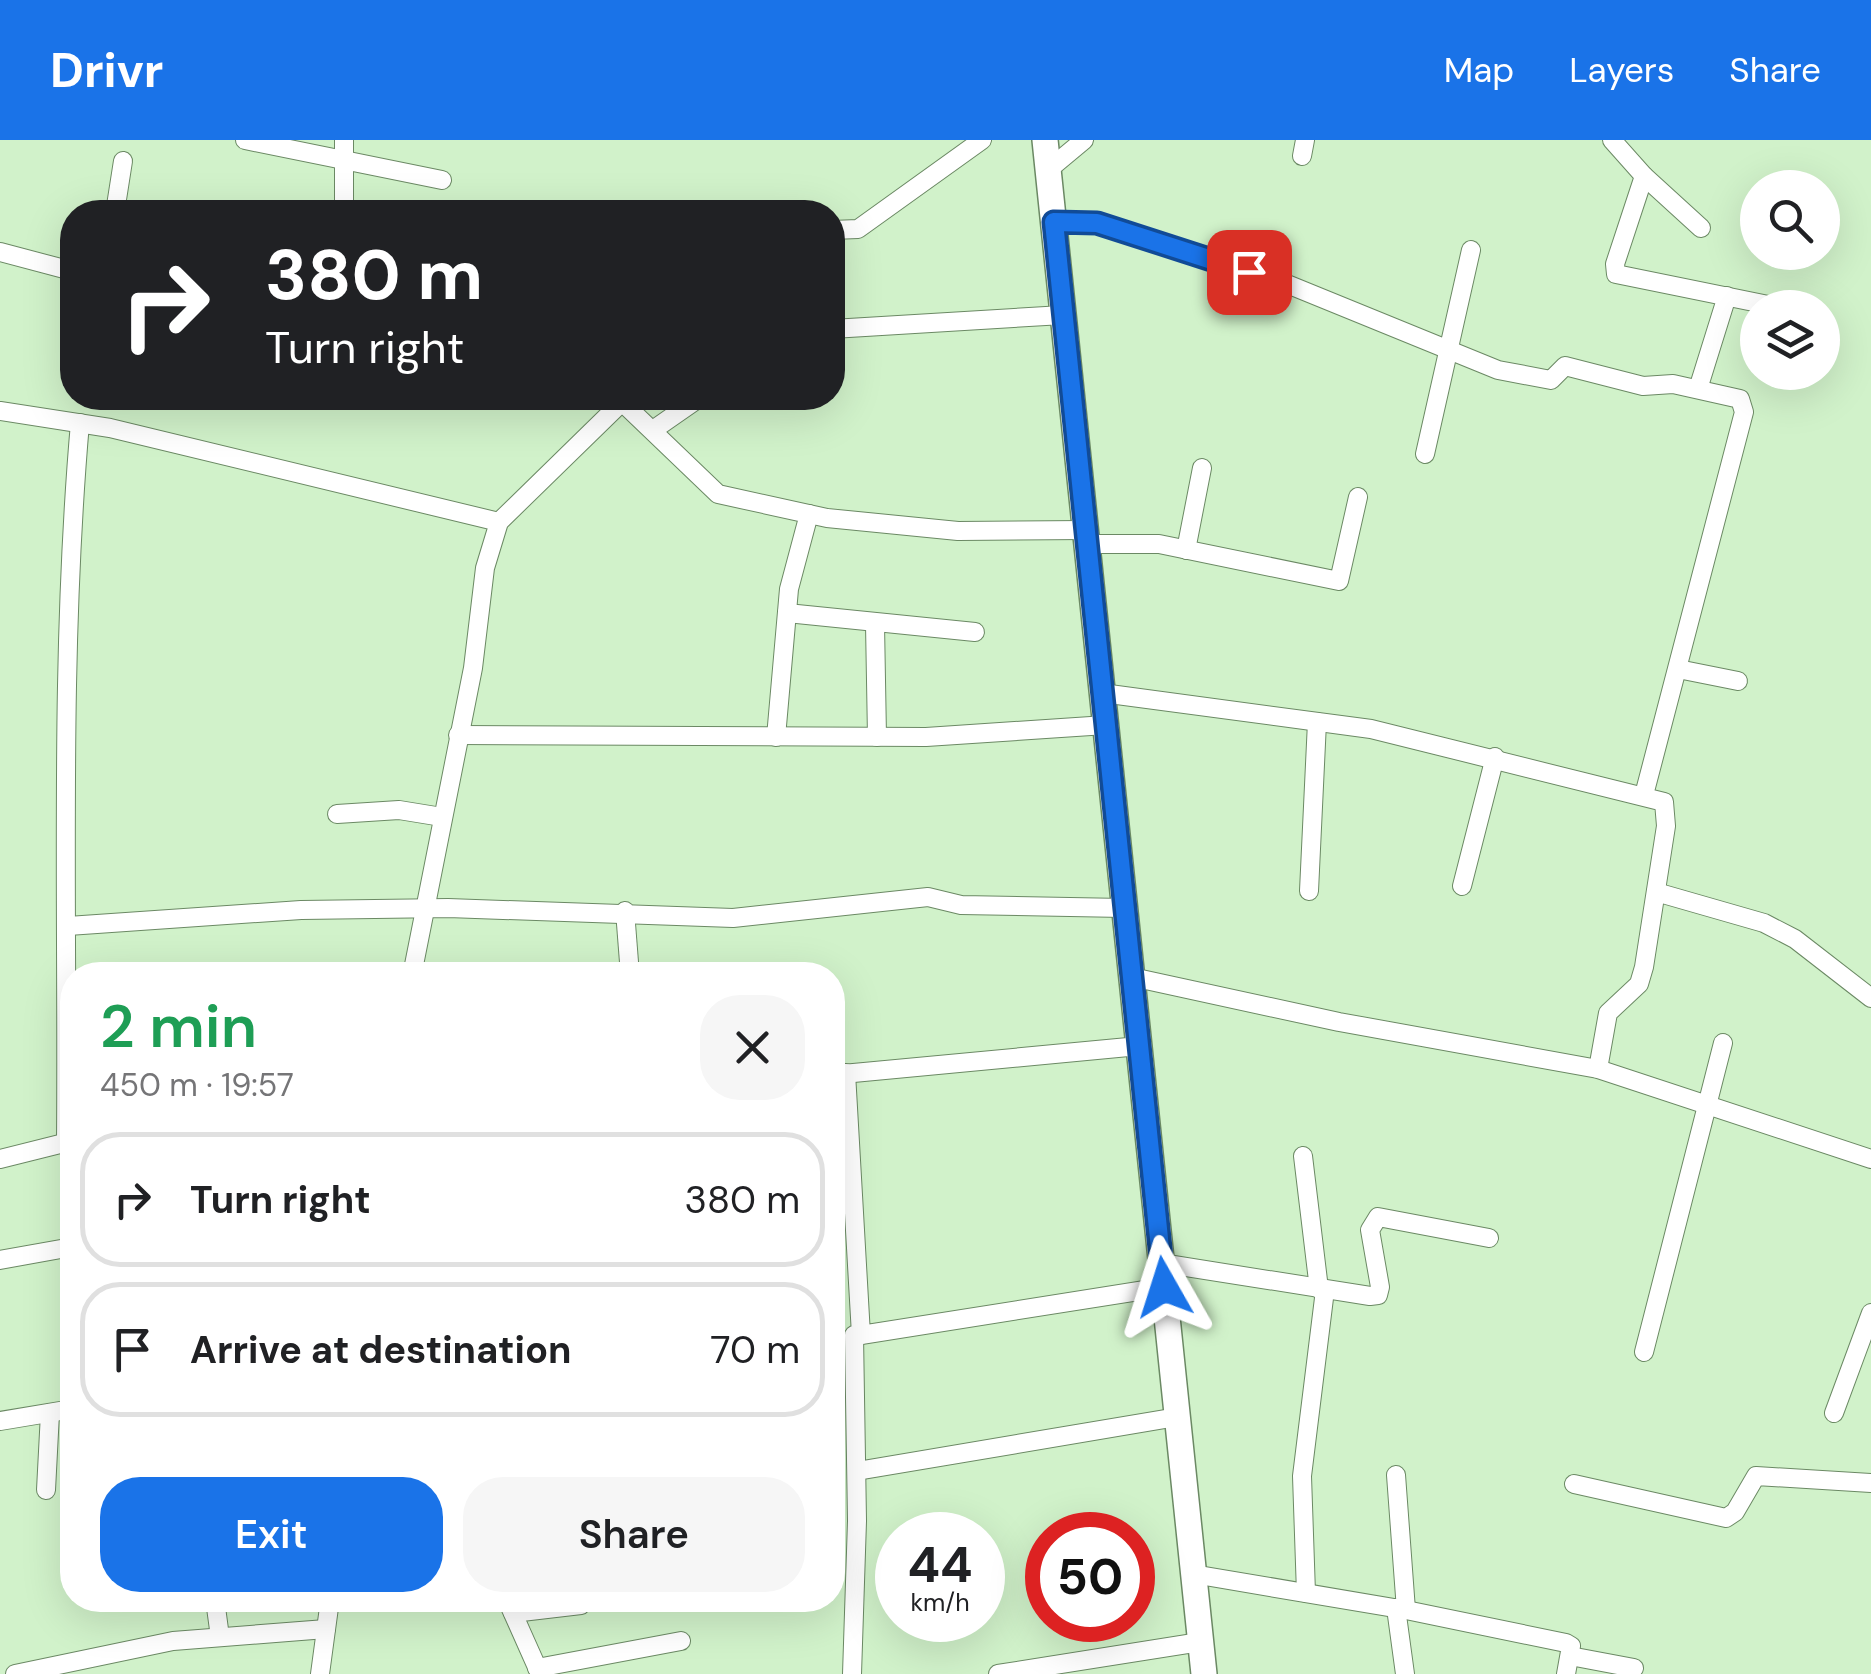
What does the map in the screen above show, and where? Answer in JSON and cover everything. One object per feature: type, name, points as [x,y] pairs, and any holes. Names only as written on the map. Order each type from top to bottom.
[{"type":"main road","points":[[1045,140],[1204,1674]]},
{"type":"street","points":[[245,140],[346,164],[442,180]]},
{"type":"street","points":[[344,140],[344,200]]},
{"type":"street","points":[[845,230],[858,229],[982,140]]},
{"type":"street","points":[[1048,170],[1084,140]]},
{"type":"street","points":[[1612,140],[1644,176],[1701,228]]},
{"type":"street","points":[[117,200],[123,161]]},
{"type":"street","points":[[1644,176],[1615,264],[1616,274],[1740,299]]},
{"type":"street","points":[[1054,222],[1097,223],[1287,284],[1498,370],[1552,380],[1565,366],[1642,386],[1673,384],[1740,399],[1744,412],[1644,795]]},
{"type":"street","points":[[1425,454],[1471,250]]},
{"type":"street","points":[[0,252],[60,269]]},
{"type":"street","points":[[1698,389],[1727,296]]},
{"type":"street","points":[[845,328],[1063,315]]},
{"type":"street","points":[[414,962],[475,656],[486,568],[499,522],[616,410]]},
{"type":"street","points":[[631,410],[668,451],[718,494],[809,514],[958,531],[1159,544],[1339,581],[1358,497]]},
{"type":"street","points":[[648,428],[679,410]]},
{"type":"street","points":[[0,412],[80,423],[499,522]]},
{"type":"street","points":[[68,962],[72,552],[80,423]]},
{"type":"street","points":[[1186,550],[1202,468]]},
{"type":"street","points":[[776,737],[787,613],[809,514]]},
{"type":"street","points":[[787,613],[975,632]]},
{"type":"street","points":[[875,624],[877,738]]},
{"type":"street","points":[[1678,669],[1738,681]]},
{"type":"street","points":[[1102,693],[1371,729],[1496,756],[1664,802],[1667,810],[1644,966],[1639,984],[1608,1012],[1598,1070]]},
{"type":"street","points":[[1308,891],[1317,722]]},
{"type":"street","points":[[458,735],[877,738],[1106,725]]},
{"type":"street","points":[[1462,886],[1496,756]]},
{"type":"street","points":[[337,814],[400,810],[442,816]]},
{"type":"street","points":[[1656,892],[1764,923],[1795,938],[1871,998]]},
{"type":"street","points":[[68,926],[301,910],[625,911],[733,918],[928,897],[961,905],[1124,908]]},
{"type":"street","points":[[625,911],[629,962]]},
{"type":"street","points":[[1132,977],[1339,1022],[1598,1070],[1871,1159]]},
{"type":"street","points":[[1644,1352],[1724,1043]]},
{"type":"street","points":[[845,1073],[1138,1046]]},
{"type":"street","points":[[0,1158],[60,1144]]},
{"type":"street","points":[[845,1156],[858,1335],[852,1674]]},
{"type":"street","points":[[1303,1156],[1322,1289],[1302,1476],[1306,1593]]},
{"type":"street","points":[[845,1338],[1162,1275],[1378,1294],[1370,1230],[1378,1217],[1489,1238]]},
{"type":"street","points":[[0,1260],[60,1249]]},
{"type":"street","points":[[1834,1413],[1871,1313]]},
{"type":"street","points":[[0,1422],[60,1411]]},
{"type":"street","points":[[46,1490],[50,1413]]},
{"type":"street","points":[[857,1471],[1177,1417]]},
{"type":"street","points":[[1396,1476],[1405,1674]]},
{"type":"street","points":[[1574,1484],[1726,1518],[1736,1512],[1756,1476],[1871,1483]]},
{"type":"street","points":[[1193,1574],[1401,1609],[1566,1643],[1571,1646],[1568,1665],[1634,1668]]},
{"type":"street","points":[[217,1612],[220,1638]]},
{"type":"street","points":[[320,1674],[328,1612]]},
{"type":"street","points":[[512,1612],[538,1671],[681,1641]]},
{"type":"street","points":[[15,1674],[173,1641],[326,1629]]},
{"type":"street","points":[[998,1674],[1200,1642]]},
{"type":"route","points":[[1164,1287],[1054,222],[1097,223],[1249,272]]}]
